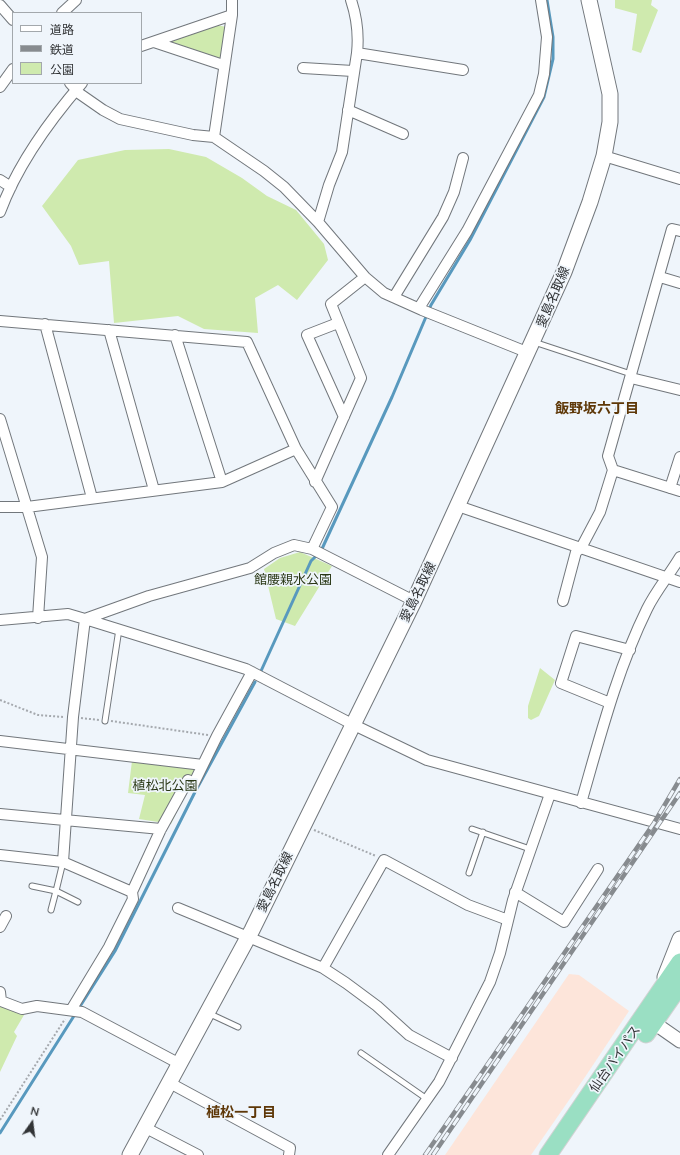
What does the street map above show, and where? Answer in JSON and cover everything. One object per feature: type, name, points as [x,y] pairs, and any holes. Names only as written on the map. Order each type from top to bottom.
[{"type":"highway","name":"仙台バイパス","points":[[560,1155],[649,1019],[659,993],[680,962]]},
{"type":"highway","name":"仙台バイパス","points":[[548,1155],[649,1019],[680,985]]},
{"type":"main road","name":"愛島名取線","points":[[130,1155],[178,1063],[247,938],[414,601],[564,272],[590,202],[604,156],[610,122],[610,94],[589,0]]},
{"type":"main road","points":[[659,993],[680,939]]},
{"type":"street","points":[[63,12],[76,0]]},
{"type":"street","points":[[214,137],[223,65],[232,15],[232,0]]},
{"type":"street","points":[[318,222],[328,185],[342,152],[353,71],[357,53],[359,37],[356,14],[351,0]]},
{"type":"street","points":[[421,309],[451,260],[539,95],[544,74],[547,42],[541,0]]},
{"type":"street","points":[[0,5],[12,19]]},
{"type":"street","points":[[142,46],[232,15]]},
{"type":"street","points":[[154,42],[223,65]]},
{"type":"street","points":[[357,53],[463,70]]},
{"type":"street","points":[[304,68],[353,71]]},
{"type":"street","points":[[0,87],[12,70]]},
{"type":"street","points":[[0,212],[22,164],[76,85],[103,110],[120,119],[186,133],[214,137],[279,183],[318,222],[365,277],[384,292],[433,314],[531,347]]},
{"type":"street","points":[[348,110],[403,134]]},
{"type":"street","points":[[604,156],[680,179]]},
{"type":"street","points":[[394,297],[443,218],[454,192],[463,158]]},
{"type":"street","points":[[0,180],[11,187]]},
{"type":"street","points":[[565,594],[563,601],[576,552],[581,548],[600,512],[613,470],[608,456],[660,277],[672,229],[680,231]]},
{"type":"street","points":[[315,482],[362,378],[331,304],[365,277]]},
{"type":"street","points":[[660,277],[680,283]]},
{"type":"street","points":[[0,321],[247,342],[296,449],[315,482],[332,507],[312,549]]},
{"type":"street","points":[[338,323],[307,335],[344,418]]},
{"type":"street","points":[[45,324],[92,498]]},
{"type":"street","points":[[109,330],[154,490]]},
{"type":"street","points":[[175,335],[222,482]]},
{"type":"street","points":[[631,376],[680,390]]},
{"type":"street","points":[[0,419],[42,557],[38,618]]},
{"type":"street","points":[[0,508],[222,482],[296,449]]},
{"type":"street","points":[[613,470],[675,490],[680,457]]},
{"type":"street","points":[[458,506],[680,582]]},
{"type":"street","points":[[85,619],[149,596],[250,568],[274,553],[294,546],[312,549],[414,601]]},
{"type":"street","points":[[581,803],[610,703],[630,650],[648,607],[668,578],[680,557]]},
{"type":"street","points":[[0,620],[38,618],[68,614],[119,629],[225,662],[252,672],[352,724],[427,760],[680,829]]},
{"type":"street","points":[[63,862],[73,717],[85,619]]},
{"type":"street","points":[[610,703],[561,683],[576,636],[630,650]]},
{"type":"street","points":[[76,1011],[133,899],[132,892],[161,829],[188,780],[194,783],[217,736],[252,672]]},
{"type":"street","points":[[0,741],[71,748],[203,765]]},
{"type":"street","points":[[388,1155],[428,1099],[452,1058],[490,982],[515,892],[550,794]]},
{"type":"street","points":[[0,814],[161,829]]},
{"type":"street","points":[[0,855],[63,862],[132,892]]},
{"type":"street","points":[[323,968],[384,860],[468,905],[508,920]]},
{"type":"street","points":[[515,892],[564,922],[598,869]]},
{"type":"street","points":[[178,908],[247,938],[323,968],[377,1006],[409,1035],[452,1058]]},
{"type":"street","points":[[0,927],[6,916]]},
{"type":"street","points":[[0,992],[1,1001],[22,1009],[37,1006],[76,1011],[178,1063]]},
{"type":"street","points":[[649,1019],[680,1041]]},
{"type":"street","points":[[168,1082],[290,1148],[289,1155]]},
{"type":"street","points":[[144,1127],[198,1155]]},
{"type":"lane","points":[[531,347],[631,376]]},
{"type":"lane","points":[[105,721],[119,629]]},
{"type":"lane","points":[[472,829],[530,849]]},
{"type":"lane","points":[[469,873],[483,832]]},
{"type":"lane","points":[[51,910],[63,862]]},
{"type":"lane","points":[[32,886],[56,891],[78,902]]},
{"type":"lane","points":[[206,1013],[238,1027]]},
{"type":"lane","points":[[361,1053],[428,1099]]},
{"type":"path","points":[[0,700],[38,715],[73,717],[217,736]]},
{"type":"path","points":[[303,825],[384,860]]},
{"type":"path","points":[[0,1120],[76,1011]]},
{"type":"shaded area","points":[[569,974],[579,975],[629,1011],[585,1077],[531,1155],[445,1155]]},
{"type":"green space","points":[[615,0],[652,0],[651,5],[658,10],[641,53],[632,50],[637,14],[615,8]]},
{"type":"green space","points":[[216,25],[227,27],[221,59],[173,47],[173,41]]},
{"type":"green space","points":[[169,149],[206,157],[242,178],[267,196],[296,210],[324,244],[328,260],[297,300],[278,285],[255,298],[258,333],[204,329],[178,316],[114,323],[109,261],[79,265],[71,246],[42,206],[78,160],[125,150]]},
{"type":"green space","name":"館腰親水公園","points":[[300,552],[332,566],[295,626],[276,619],[264,569],[280,558]]},
{"type":"green space","points":[[540,668],[555,680],[539,716],[531,720],[528,718],[528,706]]},
{"type":"green space","name":"植松北公園","points":[[132,761],[198,769],[171,824],[139,819],[145,795],[128,793]]},
{"type":"green space","points":[[0,1001],[24,1015],[14,1032],[17,1036],[0,1072]]},
{"type":"waterway","points":[[321,551],[392,397],[431,305],[470,240],[544,97],[553,59],[553,37],[547,0]]},
{"type":"waterway","points":[[261,671],[311,561],[317,555]]},
{"type":"waterway","points":[[0,1133],[115,951],[195,792],[255,682]]},
{"type":"railway","points":[[425,1155],[654,823],[680,779]]},
{"type":"railway","points":[[433,1155],[680,793]]},
{"type":"district","name":"飯野坂六丁目","points":[[597,408]]},
{"type":"district","name":"植松一丁目","points":[[241,1112]]}]
